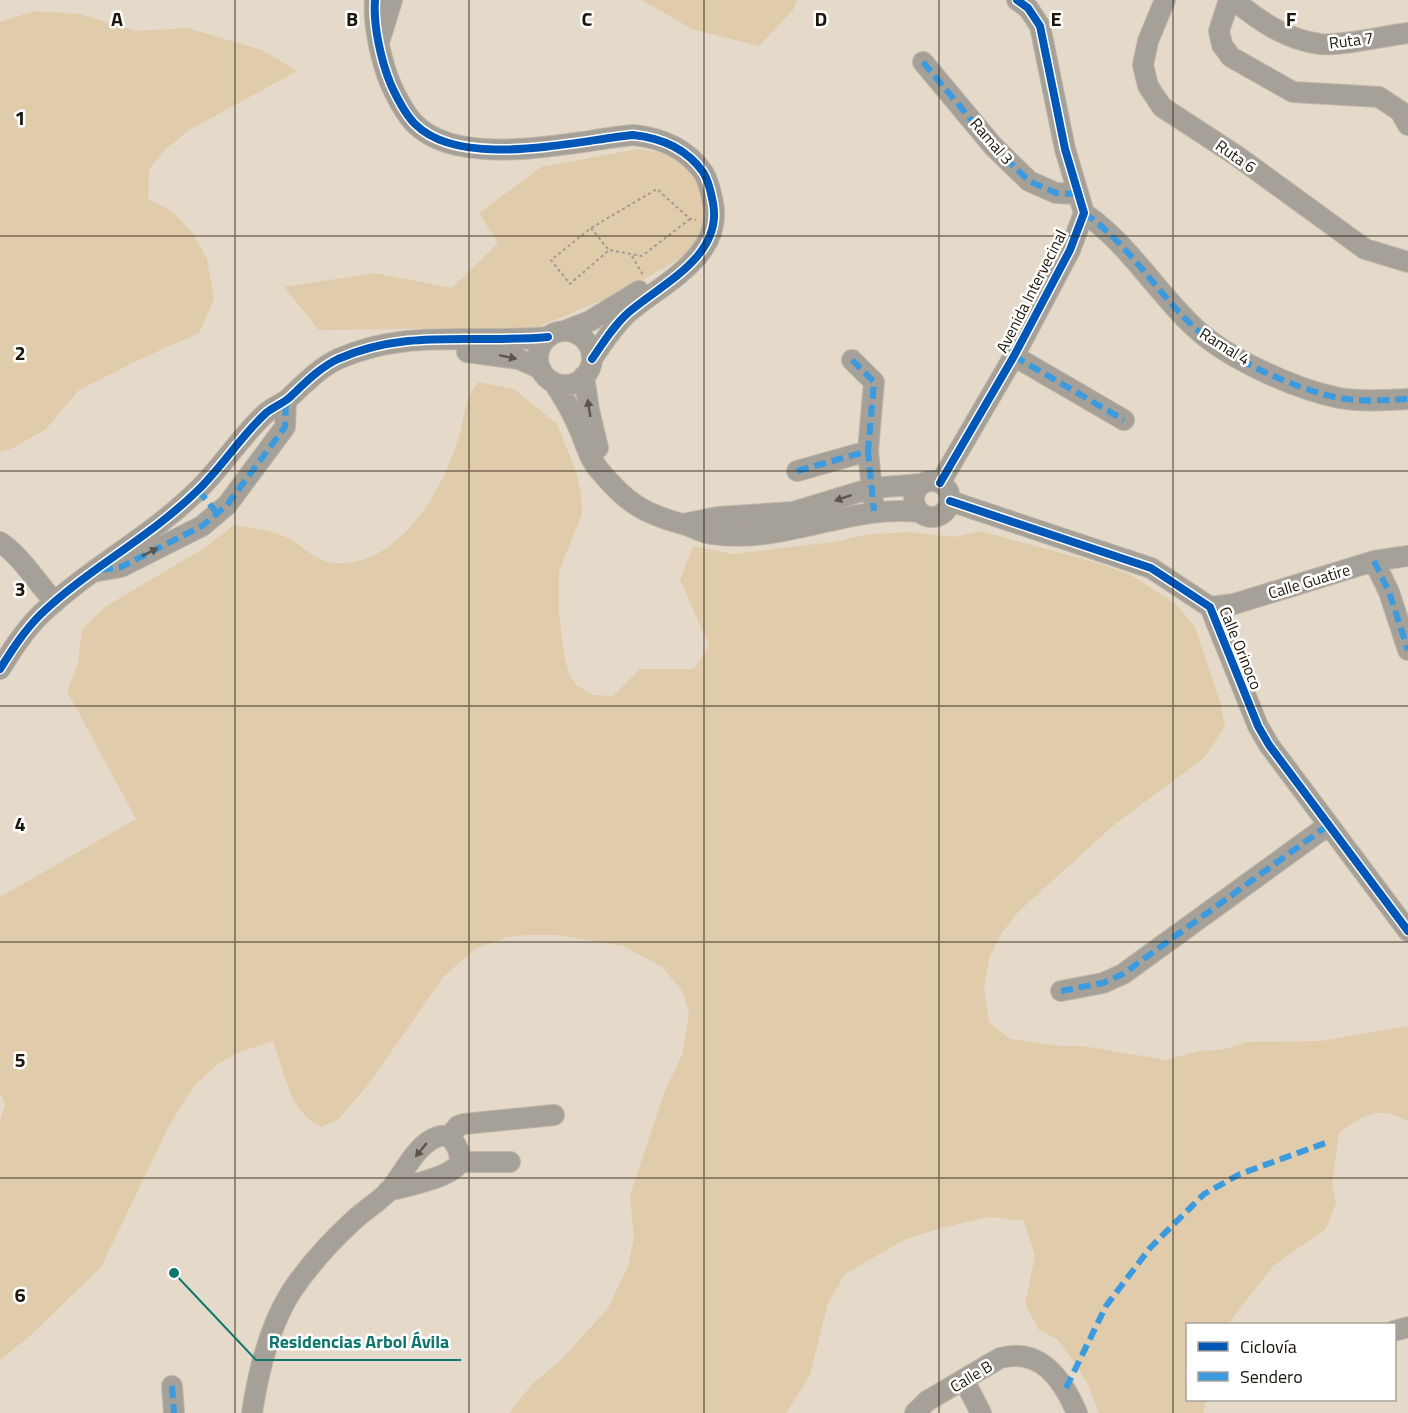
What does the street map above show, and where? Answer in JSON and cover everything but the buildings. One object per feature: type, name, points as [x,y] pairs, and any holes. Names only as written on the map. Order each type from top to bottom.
[{"type":"street","points":[[375,0],[374,18],[382,58],[394,91],[414,123],[428,134],[465,148],[487,150],[633,135],[651,137],[685,151],[697,164],[706,177],[716,216],[711,234],[694,262],[628,313],[588,368],[571,384],[547,376],[519,359],[496,354],[412,349],[388,342]]},
{"type":"street","points":[[380,39],[392,0]]},
{"type":"street","points":[[1017,0],[1028,8],[1040,26],[1065,149],[1084,213]]},
{"type":"street","name":"Ruta 6","points":[[1165,0],[1148,41],[1143,65],[1148,86],[1162,107],[1237,156],[1365,249],[1408,262]]},
{"type":"street","points":[[1229,0],[1218,31],[1222,45],[1231,57],[1293,92],[1379,97],[1400,111],[1408,125]]},
{"type":"street","name":"Ruta 7","points":[[1234,0],[1256,18],[1293,38],[1322,44],[1408,33]]},
{"type":"street","name":"Ramal 3","points":[[922,62],[993,146],[1029,181],[1056,193],[1077,194]]},
{"type":"street","name":"Avenida Intervecinal","points":[[930,484],[1014,356],[1070,250],[1084,213]]},
{"type":"street","name":"Ramal 4","points":[[1084,213],[1107,230],[1195,328],[1224,350],[1297,384],[1340,398],[1408,399]]},
{"type":"street","points":[[680,272],[649,286],[590,321],[556,334],[539,351],[547,376],[570,410],[592,460],[608,479],[639,508],[663,520],[684,524],[710,534],[772,534],[874,511],[919,512],[929,516],[940,514],[950,501],[946,489],[930,484],[872,488],[793,512],[751,514],[684,524]]},
{"type":"street","points":[[0,669],[23,634],[59,599],[162,522],[198,490],[267,412],[286,401],[311,377],[337,360],[388,342],[411,339],[514,340],[556,334],[580,335],[586,341],[589,410],[608,479]]},
{"type":"street","points":[[1014,356],[1125,420]]},
{"type":"street","points":[[852,360],[874,382],[868,451],[874,511]]},
{"type":"street","points":[[95,571],[122,567],[202,526],[217,513],[240,490],[285,427],[286,401]]},
{"type":"street","points":[[797,471],[868,451]]},
{"type":"street","points":[[919,512],[914,498],[930,484]]},
{"type":"street","points":[[198,490],[217,513]]},
{"type":"street","name":"Calle Orinoco","points":[[950,501],[1151,568],[1210,607],[1258,726],[1327,826],[1408,931]]},
{"type":"street","points":[[751,514],[746,525],[752,534]]},
{"type":"street","points":[[0,542],[28,568],[39,570],[59,599]]},
{"type":"street","name":"Calle Guatire","points":[[1210,607],[1234,604],[1374,561],[1408,556]]},
{"type":"street","points":[[1374,561],[1389,592],[1408,650]]},
{"type":"street","points":[[1061,991],[1103,982],[1123,974],[1327,826]]},
{"type":"street","points":[[449,1137],[458,1126],[464,1124],[554,1115]]},
{"type":"street","points":[[252,1413],[262,1361],[290,1294],[328,1244],[388,1191],[427,1142],[439,1136],[449,1137],[460,1152],[460,1162],[457,1168],[447,1174],[388,1191]]},
{"type":"street","points":[[460,1162],[510,1162]]},
{"type":"street","name":"Calle B","points":[[915,1413],[927,1401],[1000,1358],[1012,1355],[1024,1356],[1048,1366],[1066,1388],[1077,1413]]},
{"type":"street","points":[[964,1380],[981,1413]]},
{"type":"street","points":[[172,1386],[174,1413]]},
{"type":"path","points":[[609,250],[570,284],[551,260],[591,228],[657,189],[690,219],[714,224]]},
{"type":"path","points":[[591,228],[609,250],[642,256],[690,219]]},
{"type":"path","points":[[633,256],[649,286]]},
{"type":"shaded area","points":[[642,0],[797,0],[793,10],[759,46],[692,29]]},
{"type":"shaded area","points":[[35,11],[79,14],[136,31],[187,28],[262,50],[297,71],[189,130],[165,150],[149,169],[148,199],[172,211],[192,232],[207,259],[214,299],[199,333],[79,390],[46,429],[13,448],[0,452],[0,22]]},
{"type":"shaded area","points":[[638,149],[681,156],[699,175],[710,206],[696,249],[624,291],[538,327],[319,330],[284,287],[375,273],[452,288],[498,243],[479,213],[541,167]]},
{"type":"shaded area","points":[[478,382],[514,389],[557,424],[575,469],[581,492],[582,514],[559,571],[559,613],[564,655],[569,674],[576,685],[593,695],[613,696],[640,669],[694,669],[709,645],[680,580],[693,546],[733,554],[833,542],[870,534],[909,532],[954,537],[980,531],[1101,564],[1131,575],[1176,604],[1195,627],[1220,702],[1225,726],[1205,757],[1115,824],[1019,911],[1001,934],[990,956],[984,988],[989,1022],[1010,1039],[1061,1046],[1083,1046],[1166,1060],[1199,1051],[1221,1050],[1247,1042],[1321,1041],[1408,1026],[1408,1121],[1388,1113],[1372,1114],[1356,1121],[1339,1133],[1332,1184],[1336,1203],[1326,1229],[1273,1266],[1229,1323],[1186,1323],[1186,1401],[1206,1401],[1203,1413],[1099,1413],[1088,1385],[1073,1360],[1057,1339],[1039,1330],[1025,1304],[1035,1256],[1024,1221],[989,1217],[941,1228],[904,1240],[845,1274],[828,1303],[810,1375],[786,1413],[509,1413],[533,1383],[559,1362],[608,1308],[628,1266],[634,1238],[630,1195],[664,1093],[683,1053],[689,1012],[682,991],[662,967],[623,946],[557,935],[507,937],[475,949],[444,976],[371,1081],[339,1119],[321,1127],[302,1112],[295,1101],[273,1041],[237,1053],[218,1064],[194,1086],[169,1126],[101,1267],[31,1335],[0,1360],[0,1121],[5,1104],[0,1093],[0,897],[136,819],[67,691],[78,664],[82,629],[105,607],[206,547],[234,525],[284,536],[326,562],[356,562],[377,554],[397,540],[429,503],[451,458],[473,389]]},
{"type":"marked path","points":[[923,62],[993,146],[1029,181],[1056,193],[1077,194]]},
{"type":"marked path","points":[[1084,213],[1115,239],[1195,328],[1225,351],[1283,380],[1322,394],[1347,399],[1408,399]]},
{"type":"marked path","points":[[1014,356],[1124,420]]},
{"type":"marked path","points":[[852,360],[874,382],[868,451]]},
{"type":"marked path","points":[[101,570],[121,567],[202,526],[227,505],[285,427],[286,401]]},
{"type":"marked path","points":[[797,471],[868,451],[874,511]]},
{"type":"marked path","points":[[198,490],[217,513]]},
{"type":"marked path","points":[[1374,561],[1389,592],[1408,650]]},
{"type":"marked path","points":[[1061,991],[1103,983],[1123,974],[1327,826]]},
{"type":"marked path","points":[[1066,1388],[1106,1306],[1150,1248],[1204,1194],[1240,1174],[1328,1142]]},
{"type":"marked path","points":[[172,1386],[174,1413]]},
{"type":"cycle path","points":[[375,0],[378,43],[391,85],[411,120],[435,138],[460,146],[519,149],[633,135],[654,139],[672,146],[689,157],[703,172],[713,203],[714,222],[709,238],[700,253],[688,266],[624,317],[592,359]]},
{"type":"cycle path","points":[[940,483],[1014,356],[1070,250],[1084,213],[1065,149],[1040,26],[1028,8],[1017,0]]},
{"type":"cycle path","points":[[0,669],[23,634],[40,615],[78,583],[178,508],[206,482],[266,413],[286,400],[324,367],[364,349],[390,343],[442,339],[548,337]]},
{"type":"cycle path","points":[[950,501],[1151,568],[1210,607],[1258,726],[1269,745],[1408,931]]},
{"type":"place","name":"Residencias Arbol Ávila","points":[[174,1273]]}]
